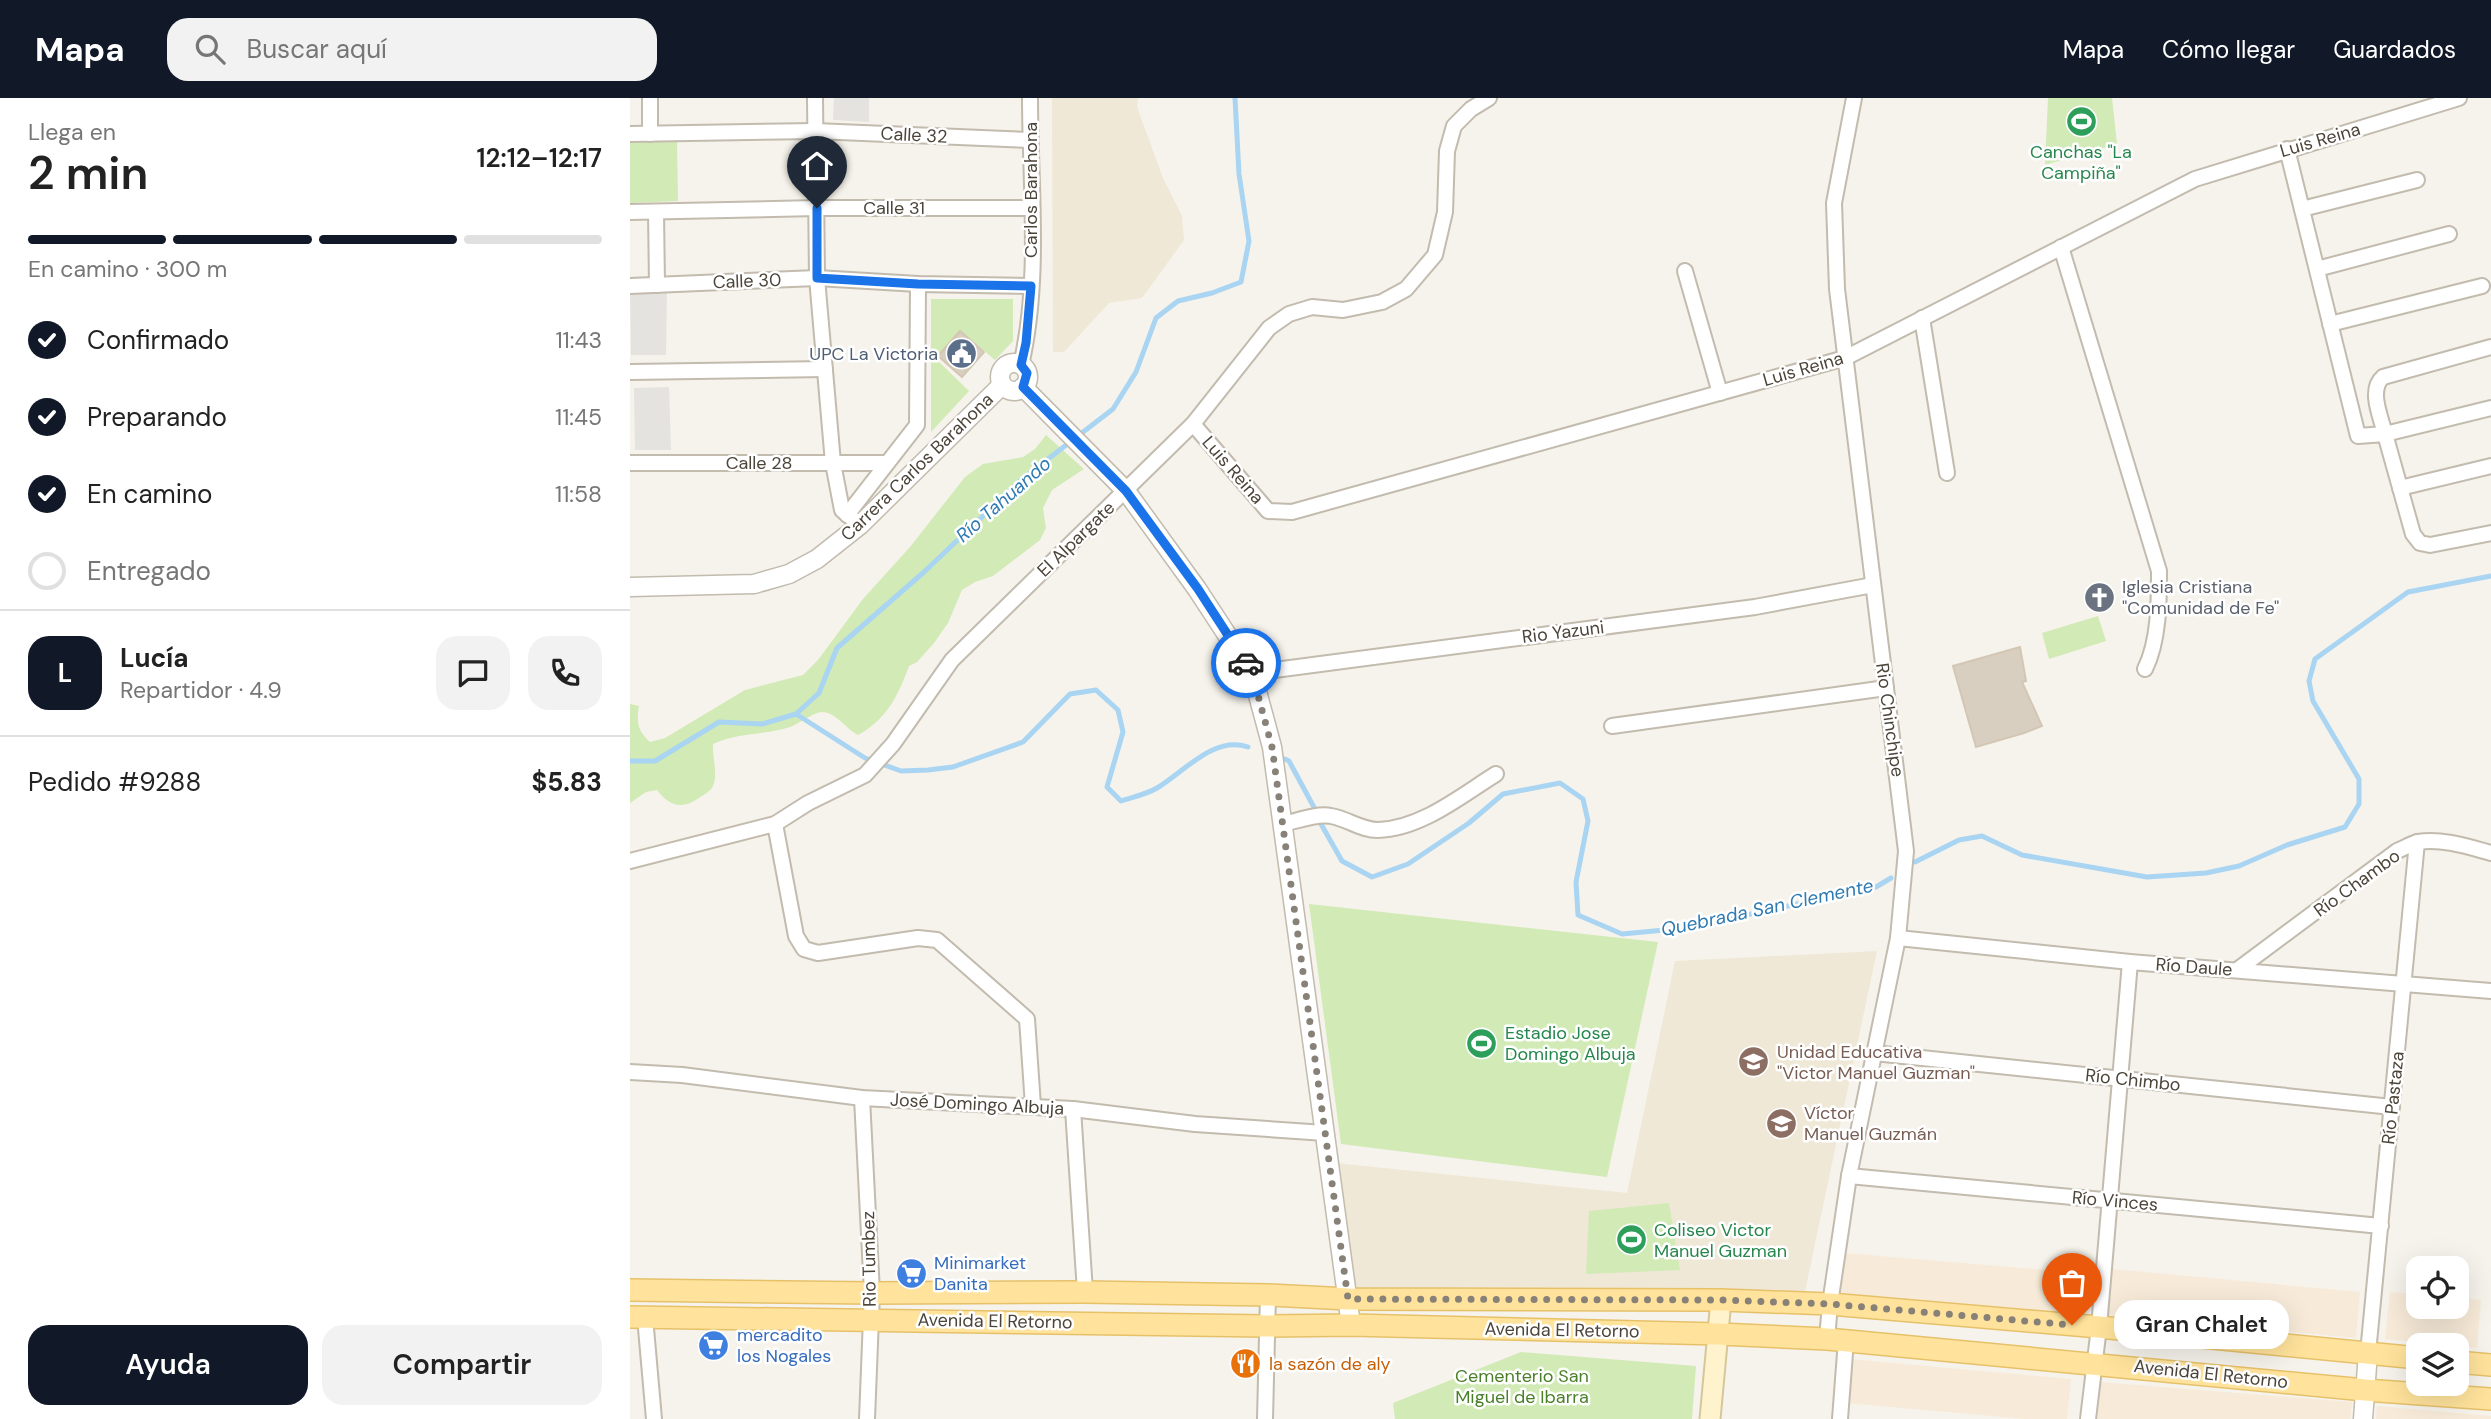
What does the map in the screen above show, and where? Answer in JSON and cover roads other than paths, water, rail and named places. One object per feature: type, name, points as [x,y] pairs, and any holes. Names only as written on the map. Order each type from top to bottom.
[{"type":"main road","name":"Avenida El Retorno","points":[[630,1290],[1085,1292],[1348,1299],[1721,1300],[1830,1304],[2406,1357]]},
{"type":"main road","points":[[1710,1419],[1721,1300]]},
{"type":"main road","name":"Avenida El Retorno","points":[[637,1317],[1351,1325],[1837,1339],[2365,1390],[2491,1399]]},
{"type":"main road","points":[[2469,1363],[2491,1365]]},
{"type":"street","points":[[650,98],[650,134]]},
{"type":"street","points":[[816,98],[817,278],[833,463],[842,510],[854,520],[887,463],[917,425],[918,284]]},
{"type":"street","name":"Carlos Barahona","points":[[1021,365],[1026,343],[1031,286],[1030,98]]},
{"type":"street","name":"El Alpargate","points":[[630,861],[775,824],[808,803],[865,775],[892,744],[952,660],[1121,486],[1193,424],[1269,328],[1289,314],[1312,307],[1343,310],[1382,302],[1406,289],[1434,255],[1445,212],[1447,151],[1454,126],[1471,109],[1489,98]]},
{"type":"street","name":"Rio Chinchipe","points":[[1840,1419],[1837,1339],[1830,1304],[1849,1176],[1898,938],[1906,851],[1836,289],[1834,203],[1854,98]]},
{"type":"street","name":"Luis Reina","points":[[1193,424],[1268,511],[1292,512],[1845,358],[2195,179],[2459,98]]},
{"type":"street","name":"Calle 32","points":[[630,134],[815,131],[1030,140]]},
{"type":"street","points":[[2287,149],[2358,436],[2385,434],[2491,408]]},
{"type":"street","points":[[2302,209],[2417,180]]},
{"type":"street","name":"Calle 31","points":[[630,212],[817,208],[1031,208]]},
{"type":"street","points":[[656,212],[657,285]]},
{"type":"street","points":[[2317,269],[2449,234]]},
{"type":"street","points":[[2061,247],[2159,571],[2153,646],[2145,669]]},
{"type":"street","points":[[1685,271],[1720,393]]},
{"type":"street","name":"Calle 30","points":[[630,286],[817,278],[918,284],[1031,286]]},
{"type":"street","points":[[2330,324],[2482,286]]},
{"type":"street","points":[[1922,318],[1947,473]]},
{"type":"street","points":[[2491,346],[2383,377],[2377,383],[2375,391],[2413,534],[2420,543],[2430,545],[2491,533]]},
{"type":"street","points":[[1013,363],[1021,365],[1027,373],[1023,387],[1010,391],[1002,385],[1000,377],[1005,366],[1013,363]]},
{"type":"street","points":[[630,372],[825,369]]},
{"type":"street","name":"Carrera Carlos Barahona","points":[[630,587],[754,584],[799,569],[817,559],[854,520],[1002,385]]},
{"type":"street","points":[[1023,387],[1121,486],[1198,589],[1252,673],[1272,747],[1351,1325]]},
{"type":"street","name":"Calle 28","points":[[630,463],[887,463]]},
{"type":"street","points":[[2400,488],[2491,466]]},
{"type":"street","name":"Rio Yazuni","points":[[1252,673],[1755,607],[1873,585]]},
{"type":"street","points":[[1612,726],[1886,688]]},
{"type":"street","points":[[1283,824],[1326,815],[1376,830],[1393,828],[1437,811],[1496,774]]},
{"type":"street","points":[[775,824],[796,936],[804,949],[818,953],[918,938],[937,940],[1027,1019],[1033,1106]]},
{"type":"street","name":"Río Chambo","points":[[2237,970],[2397,851],[2417,842],[2458,845],[2491,853]]},
{"type":"street","name":"Río Pastaza","points":[[2368,1353],[2417,842]]},
{"type":"street","name":"Río Daule","points":[[1898,938],[2130,962],[2491,991]]},
{"type":"street","points":[[2088,1419],[2099,1327],[2130,962]]},
{"type":"street","name":"Río Chimbo","points":[[1874,1053],[2392,1107]]},
{"type":"street","name":"José Domingo Albuja","points":[[630,1072],[682,1075],[862,1098],[1073,1109],[1195,1124],[1325,1133]]},
{"type":"street","name":"Rio Tumbez","points":[[862,1098],[872,1293],[867,1419]]},
{"type":"street","points":[[1073,1109],[1085,1292]]},
{"type":"street","name":"Río Vinces","points":[[1849,1176],[2381,1226]]},
{"type":"street","points":[[1265,1419],[1268,1295]]},
{"type":"street","points":[[637,1317],[654,1419]]},
{"type":"street","points":[[2363,1419],[2368,1353]]},
{"type":"waterway","name":"Río Tahuando","points":[[630,761],[655,761],[719,722],[762,724],[796,714],[819,693],[837,648],[924,572],[1022,479],[1113,409],[1136,372],[1156,318],[1178,301],[1212,293],[1241,282],[1249,241],[1239,174],[1235,98]]},
{"type":"waterway","name":"Quebrada San Clemente","points":[[1915,862],[1959,840],[1982,836],[2022,855],[2147,877],[2206,873],[2239,866],[2287,845],[2345,827],[2359,804],[2359,779],[2313,701],[2309,681],[2315,659],[2408,592],[2491,576]]},
{"type":"waterway","name":"Quebrada San Clemente","points":[[796,714],[865,758],[901,771],[928,770],[953,767],[1023,742],[1070,694],[1096,690],[1118,710],[1123,732],[1107,787],[1121,801],[1157,788],[1211,750],[1235,745],[1248,747]]},
{"type":"waterway","name":"Quebrada San Clemente","points":[[1285,759],[1289,761],[1316,811]]},
{"type":"waterway","name":"Quebrada San Clemente","points":[[1321,824],[1342,861],[1372,877],[1408,864],[1469,823],[1503,794],[1560,783],[1583,799],[1588,821],[1576,882],[1578,915],[1622,934],[1686,928],[1876,887],[1891,878]]},
{"type":"place","name":"Canchas \"La Campiña\"","points":[[2081,121]]},
{"type":"place","name":"UPC La Victoria","points":[[961,354]]},
{"type":"place","name":"Iglesia Cristiana \"Comunidad de Fe\"","points":[[2099,597]]},
{"type":"place","name":"Estadio Jose Domingo Albuja","points":[[1482,1043]]},
{"type":"place","name":"Unidad Educativa \"Victor Manuel Guzman\"","points":[[1754,1062]]},
{"type":"place","name":"Víctor Manuel Guzmán","points":[[1781,1123]]},
{"type":"place","name":"Coliseo Victor Manuel Guzman","points":[[1631,1240]]},
{"type":"place","name":"Minimarket Danita","points":[[911,1273]]},
{"type":"place","name":"Gran Chalet","points":[[2072,1325]]},
{"type":"place","name":"mercadito los Nogales","points":[[714,1345]]},
{"type":"place","name":"la sazón de aly","points":[[1246,1364]]},
{"type":"park label","name":"Cementerio San Miguel de Ibarra","points":[[1522,1386]]}]
